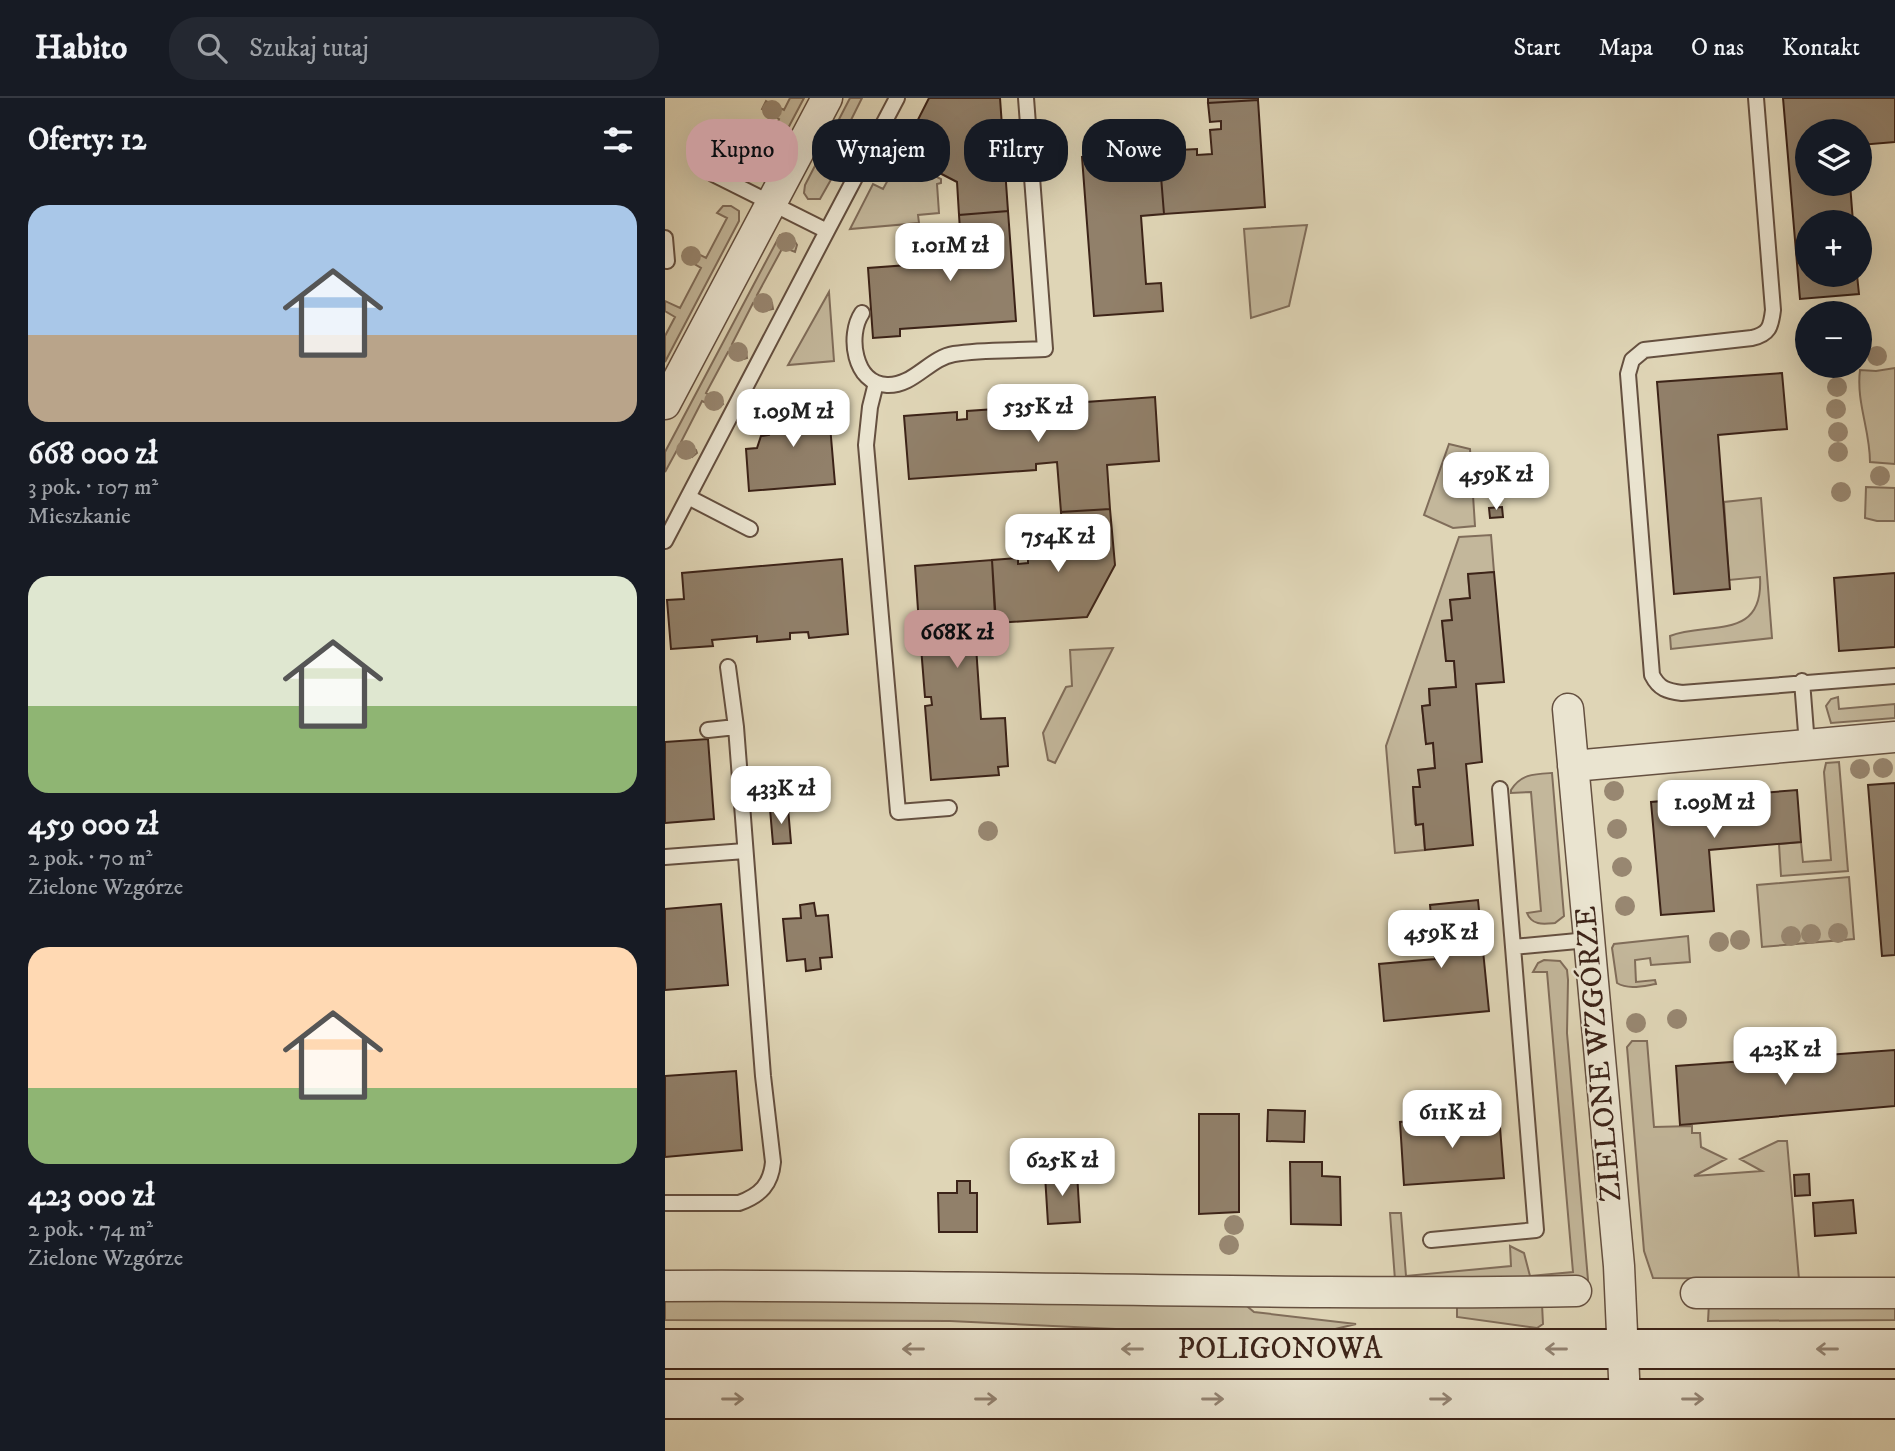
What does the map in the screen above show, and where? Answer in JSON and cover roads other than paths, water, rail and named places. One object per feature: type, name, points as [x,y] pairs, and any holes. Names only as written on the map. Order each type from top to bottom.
[{"type":"main road","name":"POLIGONOWA","points":[[665,1349],[1895,1349]]},
{"type":"main road","name":"POLIGONOWA","points":[[665,1399],[1895,1399]]},
{"type":"street","points":[[665,404],[827,98]]},
{"type":"street","name":"ZIELONE WZGÓRZE","points":[[1568,709],[1619,1266],[1625,1399]]},
{"type":"street","points":[[1573,766],[1895,737]]},
{"type":"street","points":[[665,1286],[1028,1287],[1287,1293],[1576,1291]]},
{"type":"street","points":[[1696,1293],[1895,1293]]},
{"type":"lane","points":[[665,541],[897,98]]},
{"type":"lane","points":[[862,313],[855,323],[855,354],[864,372],[876,383],[889,386],[905,383],[953,354],[1045,349],[1026,98]]},
{"type":"lane","points":[[1756,98],[1773,310],[1771,324],[1763,336],[1644,350],[1632,360],[1627,374],[1652,675],[1656,684],[1662,688],[1682,693],[1802,681],[1895,676]]},
{"type":"lane","points":[[729,182],[827,231]]},
{"type":"lane","points":[[665,238],[667,261]]},
{"type":"lane","points":[[876,383],[870,407],[866,445],[898,812],[949,808]]},
{"type":"lane","points":[[688,497],[750,529]]},
{"type":"lane","points":[[665,1203],[739,1203],[758,1194],[772,1175],[737,727],[729,667]]},
{"type":"lane","points":[[1802,681],[1807,745]]},
{"type":"lane","points":[[708,730],[737,727]]},
{"type":"lane","points":[[1431,1240],[1536,1230],[1500,789]]},
{"type":"lane","points":[[665,857],[745,851]]},
{"type":"lane","points":[[1513,947],[1588,940]]}]
